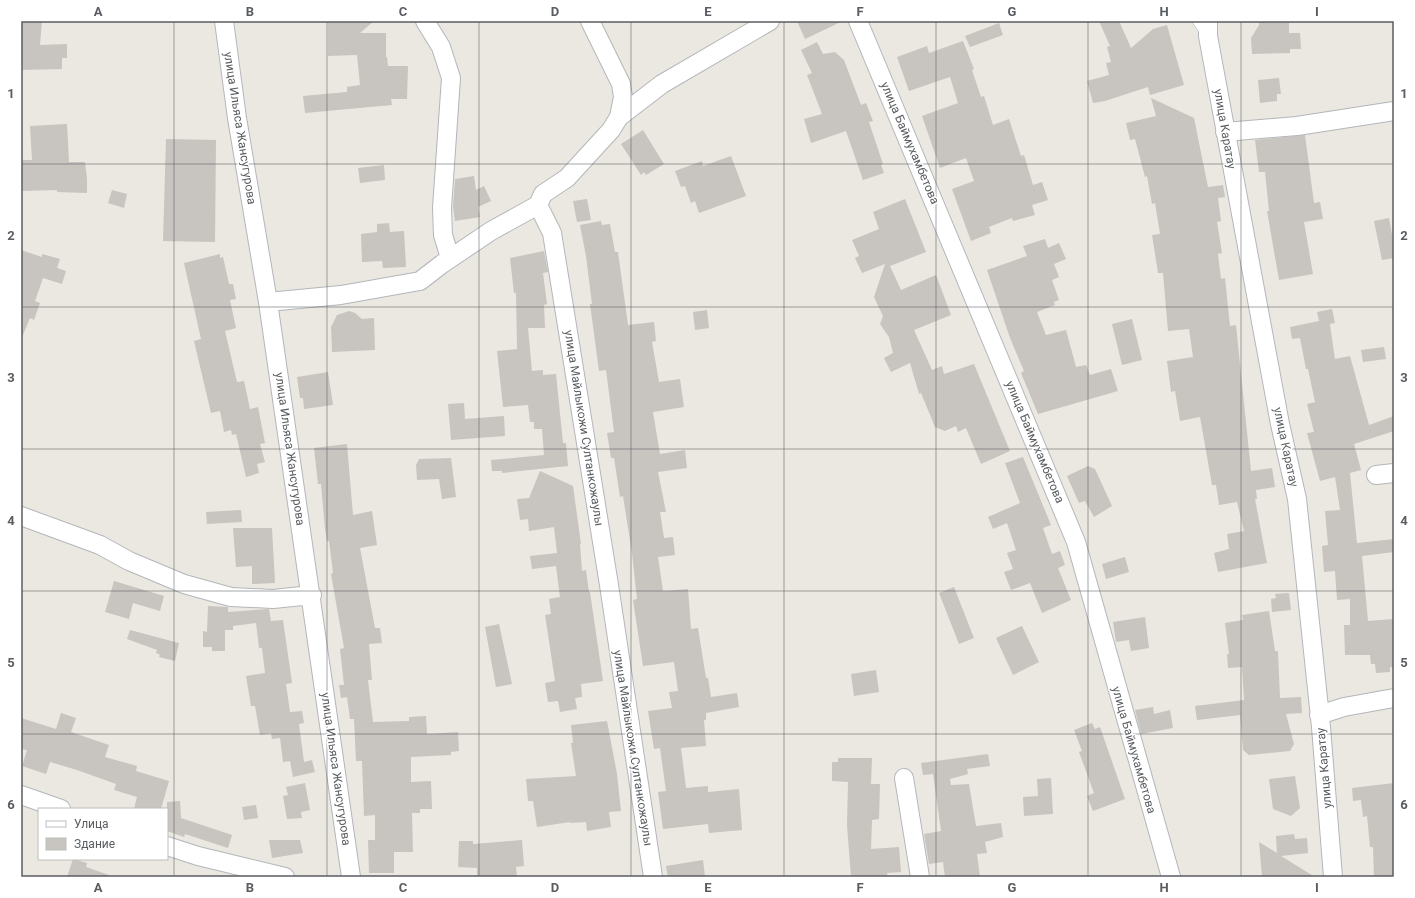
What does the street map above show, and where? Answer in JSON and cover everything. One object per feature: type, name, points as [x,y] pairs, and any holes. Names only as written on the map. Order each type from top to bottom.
[{"type":"street","name":"улица Ильяса Жансугурова","points":[[224,21],[237,118],[268,302],[312,595],[351,877]]},
{"type":"street","points":[[425,21],[441,47],[451,78],[442,208],[443,235],[450,258]]},
{"type":"street","points":[[268,302],[340,295],[420,281],[450,258],[538,205],[543,194],[567,178],[611,130],[619,117],[623,97],[621,84],[590,21]]},
{"type":"street","points":[[619,117],[662,84],[770,21]]},
{"type":"street","name":"улица Баймухамбетова","points":[[858,21],[1076,542],[1171,877]]},
{"type":"street","name":"улица Каратау","points":[[1208,29],[1225,132],[1280,424],[1298,499],[1333,877]]},
{"type":"street","points":[[1225,132],[1297,126],[1394,111]]},
{"type":"street","name":"улица Майлыкожи Султанкожаулы","points":[[538,205],[552,233],[609,584],[653,877]]},
{"type":"street","points":[[1376,475],[1394,473]]},
{"type":"street","points":[[21,516],[100,546],[129,561],[184,584],[231,597],[273,599],[312,595]]},
{"type":"street","points":[[1319,714],[1394,698]]},
{"type":"street","points":[[904,778],[920,877]]},
{"type":"street","points":[[21,795],[58,808]]},
{"type":"street","points":[[168,846],[198,856],[285,877]]},
{"type":"lane","points":[[1197,21],[1208,29]]},
{"type":"building","points":[[21,21],[42,21],[40,45],[67,44],[67,58],[62,58],[62,69],[21,70]]},
{"type":"building","points":[[328,21],[374,21],[360,33],[386,33],[386,57],[388,66],[408,66],[407,99],[391,99],[392,105],[305,113],[303,96],[347,92],[347,87],[360,85],[357,55],[328,56]]},
{"type":"building","points":[[797,21],[843,21],[805,39]]},
{"type":"building","points":[[1099,21],[1119,21],[1131,48],[1153,29],[1167,25],[1184,85],[1150,95],[1148,87],[1105,101],[1093,103],[1087,81],[1109,75],[1106,63],[1111,62],[1107,47],[1110,46]]},
{"type":"building","points":[[1259,21],[1289,21],[1289,33],[1300,33],[1301,49],[1290,49],[1290,53],[1252,54],[1251,38],[1259,25]]},
{"type":"building","points":[[999,23],[1003,35],[970,47],[965,36]]},
{"type":"building","points":[[963,41],[974,69],[972,70],[981,97],[984,96],[993,125],[1009,119],[1021,156],[1024,155],[1033,185],[1042,182],[1048,200],[1032,205],[1035,215],[1013,221],[1012,218],[989,227],[991,233],[971,241],[952,189],[974,181],[966,158],[940,168],[922,116],[958,103],[950,77],[909,91],[897,57],[927,46],[929,53]]},
{"type":"building","points":[[817,42],[823,54],[835,52],[844,60],[861,105],[866,103],[873,121],[869,122],[883,164],[881,165],[884,173],[863,180],[846,131],[811,143],[804,119],[822,114],[807,75],[812,73],[801,50]]},
{"type":"building","points":[[1279,78],[1281,94],[1277,94],[1277,101],[1260,103],[1258,80]]},
{"type":"building","points":[[1151,98],[1194,118],[1208,187],[1223,185],[1225,197],[1218,198],[1221,221],[1217,222],[1222,253],[1218,254],[1221,279],[1225,278],[1230,326],[1236,325],[1251,471],[1272,468],[1275,487],[1256,490],[1257,499],[1255,499],[1267,563],[1218,572],[1214,553],[1229,549],[1227,534],[1244,531],[1237,502],[1219,505],[1216,485],[1212,485],[1200,417],[1180,421],[1175,391],[1171,392],[1167,361],[1193,357],[1189,329],[1168,331],[1163,273],[1158,273],[1152,235],[1160,234],[1155,203],[1152,204],[1147,176],[1145,177],[1135,139],[1130,140],[1126,123],[1156,116]]},
{"type":"building","points":[[67,124],[69,162],[85,162],[87,193],[57,192],[57,190],[21,191],[21,160],[32,160],[30,126]]},
{"type":"building","points":[[643,130],[664,164],[646,175],[644,172],[641,175],[621,144]]},
{"type":"building","points":[[1305,135],[1314,203],[1320,202],[1323,219],[1304,222],[1313,274],[1279,280],[1267,211],[1269,211],[1265,172],[1259,172],[1255,140]]},
{"type":"building","points":[[166,139],[216,140],[215,242],[163,241]]},
{"type":"building","points":[[731,156],[746,196],[699,213],[695,201],[691,203],[685,186],[681,187],[675,171],[702,161],[703,166]]},
{"type":"building","points":[[384,165],[385,180],[360,183],[358,168]]},
{"type":"building","points":[[474,176],[476,190],[484,186],[491,201],[478,207],[480,217],[455,221],[453,207],[455,179]]},
{"type":"building","points":[[112,190],[127,194],[124,208],[108,203]]},
{"type":"building","points":[[587,199],[591,220],[577,222],[573,201]]},
{"type":"building","points":[[905,199],[926,252],[890,266],[901,290],[936,275],[951,315],[914,330],[932,370],[942,366],[944,374],[974,364],[1010,451],[981,464],[966,428],[958,432],[956,426],[945,431],[935,427],[921,393],[919,394],[910,363],[891,372],[884,358],[893,353],[889,337],[880,324],[883,316],[874,297],[885,264],[862,273],[855,258],[859,256],[852,240],[879,229],[873,212]]},
{"type":"building","points":[[1389,218],[1394,246],[1394,258],[1382,260],[1374,221]]},
{"type":"building","points":[[601,221],[602,225],[610,224],[615,252],[618,252],[628,325],[654,322],[656,341],[652,342],[659,382],[680,379],[684,407],[653,412],[660,454],[685,450],[687,468],[658,472],[666,512],[660,512],[664,538],[673,537],[675,555],[658,557],[663,591],[688,589],[691,629],[698,628],[706,678],[708,678],[711,697],[737,693],[739,707],[706,713],[706,720],[704,720],[706,746],[681,748],[686,788],[708,786],[708,792],[739,789],[742,830],[709,833],[708,824],[663,829],[658,792],[666,791],[660,748],[654,749],[648,711],[672,708],[669,692],[678,691],[674,662],[643,666],[633,600],[637,599],[632,553],[623,496],[620,497],[614,458],[611,458],[607,433],[614,432],[606,370],[599,371],[590,304],[592,304],[586,256],[580,225]]},
{"type":"building","points":[[389,223],[390,232],[404,231],[406,267],[383,268],[382,261],[362,262],[361,234],[377,232],[377,224]]},
{"type":"building","points":[[1045,239],[1048,248],[1059,243],[1066,259],[1054,264],[1059,277],[1052,280],[1059,300],[1054,302],[1055,305],[1037,312],[1046,335],[1066,330],[1076,367],[1086,365],[1090,375],[1111,369],[1118,391],[1038,414],[1021,373],[1024,371],[1010,338],[987,270],[1027,256],[1023,246]]},
{"type":"building","points":[[21,250],[42,257],[42,254],[60,259],[57,268],[66,271],[62,284],[43,278],[35,301],[40,303],[34,320],[30,318],[21,340]]},
{"type":"building","points":[[544,251],[548,272],[543,273],[547,304],[544,305],[545,328],[528,328],[532,371],[543,370],[543,375],[556,374],[563,443],[566,443],[568,466],[502,473],[502,471],[492,471],[491,460],[544,455],[542,429],[534,429],[534,422],[530,422],[528,405],[503,407],[497,351],[517,349],[516,293],[514,293],[510,258]]},
{"type":"building","points":[[220,254],[220,258],[223,257],[229,284],[233,284],[236,299],[230,300],[236,328],[225,331],[237,382],[244,381],[250,409],[258,407],[265,443],[260,444],[265,462],[257,464],[259,473],[246,477],[236,434],[232,435],[231,430],[224,432],[220,411],[211,413],[194,341],[201,339],[184,263]]},
{"type":"building","points":[[1332,309],[1335,323],[1330,324],[1335,359],[1350,356],[1369,425],[1394,416],[1394,431],[1354,444],[1361,470],[1350,473],[1357,543],[1394,539],[1394,552],[1362,556],[1368,621],[1393,619],[1394,667],[1390,667],[1390,672],[1376,673],[1375,664],[1371,664],[1370,655],[1345,655],[1344,625],[1350,625],[1350,599],[1337,600],[1335,571],[1324,572],[1322,546],[1328,545],[1325,511],[1340,510],[1335,477],[1320,481],[1307,433],[1314,432],[1307,404],[1315,402],[1308,369],[1306,369],[1300,338],[1292,339],[1290,327],[1319,321],[1317,312]]},
{"type":"building","points":[[707,310],[709,328],[695,330],[693,312]]},
{"type":"building","points":[[349,311],[355,313],[362,319],[374,318],[375,350],[332,352],[331,327],[337,315]]},
{"type":"building","points":[[1132,319],[1142,360],[1122,365],[1112,324]]},
{"type":"building","points":[[1384,347],[1386,359],[1363,362],[1361,350]]},
{"type":"building","points":[[328,372],[333,405],[304,409],[303,398],[300,398],[297,377]]},
{"type":"building","points":[[464,403],[465,419],[504,416],[505,436],[451,440],[448,404]]},
{"type":"building","points":[[347,444],[353,515],[372,511],[377,545],[360,548],[375,628],[380,628],[382,643],[369,644],[372,680],[368,680],[373,722],[409,721],[409,717],[426,716],[427,734],[458,732],[459,751],[451,752],[451,755],[411,757],[411,782],[431,781],[432,809],[420,809],[420,813],[412,813],[413,852],[394,852],[394,873],[369,873],[368,840],[375,840],[375,815],[364,816],[362,761],[356,761],[354,719],[350,719],[347,697],[341,698],[339,685],[344,685],[340,649],[344,648],[331,574],[333,573],[329,541],[327,541],[325,529],[321,484],[318,484],[314,448]]},
{"type":"building","points":[[1023,457],[1051,525],[1043,528],[1052,554],[1060,551],[1065,565],[1058,568],[1071,600],[1042,613],[1030,583],[1011,590],[1004,572],[1013,569],[1007,553],[1016,550],[1007,523],[993,529],[988,517],[1020,503],[1005,463]]},
{"type":"building","points":[[451,458],[456,497],[442,499],[439,479],[417,480],[416,465],[419,459]]},
{"type":"building","points":[[1088,466],[1095,469],[1112,506],[1094,517],[1085,501],[1079,503],[1067,476]]},
{"type":"building","points":[[540,471],[573,486],[581,544],[582,571],[586,570],[603,681],[581,684],[582,697],[575,698],[577,709],[560,712],[558,701],[548,702],[545,683],[555,681],[545,615],[551,614],[549,599],[560,597],[556,566],[532,569],[530,556],[557,553],[554,527],[529,531],[528,519],[520,520],[517,499],[529,498]]},
{"type":"building","points":[[241,510],[242,522],[207,524],[206,512]]},
{"type":"building","points":[[233,528],[272,528],[275,583],[252,584],[252,566],[236,567]]},
{"type":"building","points":[[1125,557],[1129,572],[1106,579],[1102,564]]},
{"type":"building","points":[[114,581],[164,596],[160,611],[133,603],[129,619],[105,612]]},
{"type":"building","points":[[954,587],[974,638],[959,644],[939,593]]},
{"type":"building","points":[[1289,593],[1291,610],[1272,612],[1271,599],[1276,598],[1275,594]]},
{"type":"building","points":[[208,606],[228,607],[228,612],[269,609],[271,621],[283,620],[292,683],[286,684],[290,712],[302,711],[304,723],[299,724],[304,762],[312,760],[315,772],[293,777],[290,761],[283,762],[280,738],[272,739],[271,733],[260,735],[255,706],[251,706],[246,676],[265,673],[262,648],[259,648],[256,623],[233,626],[233,630],[225,630],[225,651],[212,651],[212,647],[203,647],[203,631],[207,632]]},
{"type":"building","points":[[1269,611],[1275,651],[1278,651],[1280,698],[1301,697],[1302,713],[1286,714],[1294,744],[1290,751],[1249,755],[1243,750],[1240,715],[1197,720],[1195,706],[1244,700],[1242,667],[1228,668],[1227,654],[1229,654],[1225,623],[1243,620],[1242,615]]},
{"type":"building","points":[[1145,617],[1149,648],[1131,651],[1129,640],[1116,642],[1113,622]]},
{"type":"building","points":[[499,624],[512,684],[496,687],[485,627]]},
{"type":"building","points":[[1022,626],[1039,662],[1013,675],[996,638]]},
{"type":"building","points":[[130,630],[179,643],[175,661],[159,657],[160,655],[156,653],[157,650],[127,639]]},
{"type":"building","points":[[876,670],[879,692],[854,696],[851,674]]},
{"type":"building","points":[[1153,707],[1154,714],[1170,710],[1173,728],[1141,734],[1135,710]]},
{"type":"building","points":[[61,713],[76,718],[71,732],[109,745],[105,757],[137,766],[136,771],[169,781],[161,808],[134,808],[137,797],[114,790],[116,784],[77,770],[50,762],[46,774],[22,766],[27,750],[21,749],[21,718],[56,729]]},
{"type":"building","points":[[607,721],[617,774],[621,811],[609,812],[611,827],[587,831],[586,822],[570,822],[537,827],[533,801],[528,801],[526,779],[576,776],[571,743],[573,743],[571,725]]},
{"type":"building","points":[[1092,723],[1095,729],[1100,727],[1125,799],[1093,811],[1087,796],[1094,793],[1079,752],[1082,751],[1074,730]]},
{"type":"building","points":[[988,754],[990,766],[967,769],[968,774],[950,779],[951,785],[969,784],[976,826],[1001,823],[1003,837],[985,842],[987,853],[977,854],[980,877],[945,877],[943,862],[929,864],[924,834],[941,831],[933,774],[923,775],[921,763]]},
{"type":"building","points":[[838,758],[872,758],[871,784],[880,784],[879,819],[872,820],[871,849],[899,847],[901,872],[887,873],[888,877],[851,877],[847,825],[848,782],[832,781],[832,762],[838,762]]},
{"type":"building","points":[[1295,776],[1300,808],[1291,816],[1273,809],[1269,779]]},
{"type":"building","points":[[1051,778],[1053,814],[1024,816],[1023,797],[1038,796],[1037,779]]},
{"type":"building","points":[[305,783],[310,810],[301,812],[302,818],[287,819],[283,796],[288,795],[286,787]]},
{"type":"building","points":[[1394,783],[1394,877],[1374,877],[1373,847],[1370,847],[1367,816],[1363,817],[1361,800],[1353,801],[1352,788]]},
{"type":"building","points":[[180,801],[181,818],[232,835],[228,848],[185,834],[184,837],[168,831],[167,802]]},
{"type":"building","points":[[256,805],[258,818],[244,820],[242,807]]},
{"type":"building","points":[[1294,834],[1295,839],[1307,838],[1308,853],[1281,856],[1315,877],[1262,877],[1259,842],[1277,853],[1276,836]]},
{"type":"building","points":[[269,840],[300,840],[303,853],[272,858]]},
{"type":"building","points":[[522,840],[524,866],[516,867],[517,877],[477,877],[477,868],[458,867],[459,841],[473,841],[473,844]]},
{"type":"building","points":[[73,860],[87,863],[86,867],[109,875],[109,877],[67,877]]},
{"type":"building","points":[[703,860],[705,877],[668,877],[666,866]]}]
